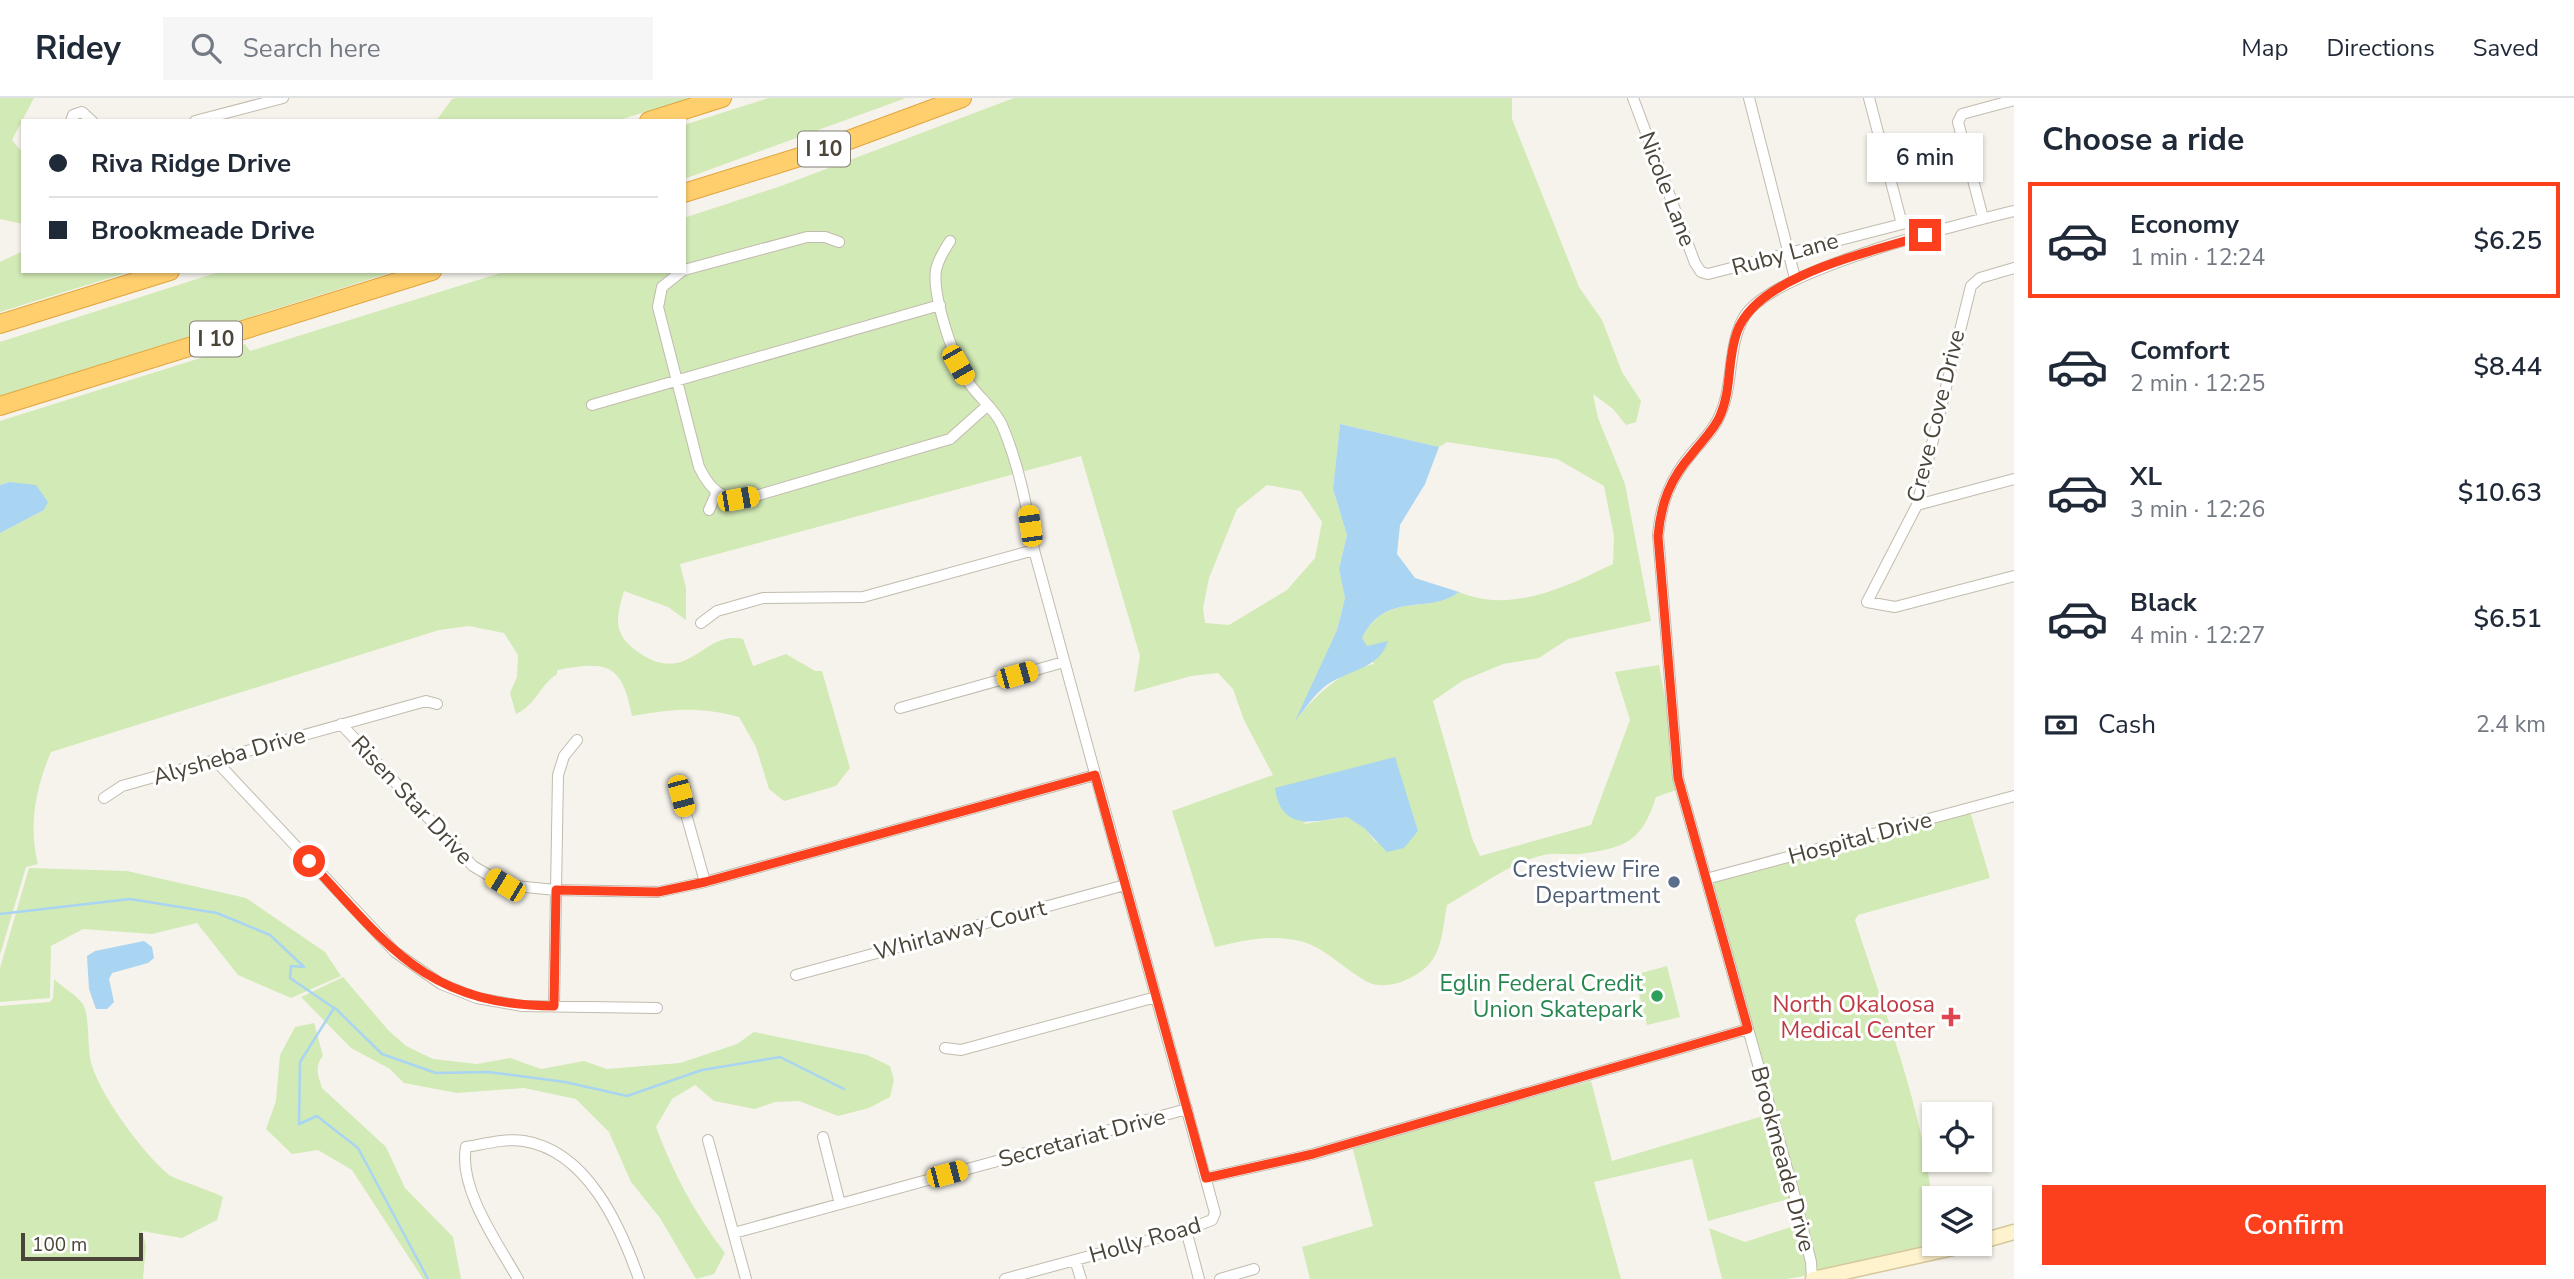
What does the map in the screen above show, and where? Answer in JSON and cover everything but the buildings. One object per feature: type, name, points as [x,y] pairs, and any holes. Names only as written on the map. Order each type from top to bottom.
[{"type":"highway","points":[[655,119],[722,98]]},
{"type":"highway","name":"I 10","points":[[686,192],[819,151],[962,98]]},
{"type":"highway","points":[[0,324],[164,273]]},
{"type":"highway","name":"I 10","points":[[0,406],[426,273]]},
{"type":"street","points":[[203,119],[283,98]]},
{"type":"street","name":"Nicole Lane","points":[[1633,98],[1695,263],[1701,272],[1708,274]]},
{"type":"street","points":[[1749,98],[1795,278]]},
{"type":"street","name":"Ruby Lane","points":[[1708,274],[1902,223],[1869,98]]},
{"type":"street","points":[[1983,219],[1958,122],[1962,114],[2014,100]]},
{"type":"street","points":[[72,119],[73,115],[82,111],[90,119]]},
{"type":"street","name":"Brookmeade Drive","points":[[1812,1279],[1811,1262],[1678,778],[1659,546],[1660,512],[1667,490],[1676,475],[1720,417],[1730,381],[1737,333],[1745,315],[1761,298],[1795,278],[2014,211]]},
{"type":"street","points":[[686,270],[807,237],[825,237],[839,242]]},
{"type":"street","points":[[950,241],[936,271],[940,305],[958,365],[969,384],[1000,421],[1012,450],[1027,503],[1034,550],[1206,1178]]},
{"type":"street","name":"Creve Cove Drive","points":[[2014,268],[1980,278],[1971,286],[1917,505],[1867,602],[1895,607],[2014,576]]},
{"type":"street","points":[[678,273],[671,276],[658,297],[662,327],[699,467],[707,484],[716,494],[738,499],[752,497],[941,442],[962,431],[988,405]]},
{"type":"street","points":[[592,405],[940,305]]},
{"type":"street","points":[[1917,505],[2014,479]]},
{"type":"street","points":[[709,510],[716,494]]},
{"type":"street","points":[[701,623],[717,611],[763,598],[863,597],[1034,550]]},
{"type":"street","points":[[900,708],[1064,662]]},
{"type":"street","name":"Alysheba Drive","points":[[104,798],[122,786],[341,724],[426,701],[437,704]]},
{"type":"street","name":"Risen Star Drive","points":[[341,724],[473,866],[505,885],[556,890],[658,892],[705,882],[1095,775]]},
{"type":"street","points":[[554,1006],[558,775],[564,756],[577,740]]},
{"type":"street","points":[[215,760],[408,963],[441,984],[477,998],[522,1006],[656,1008]]},
{"type":"street","points":[[685,788],[681,796],[705,882]]},
{"type":"street","name":"Hospital Drive","points":[[1706,879],[2014,796]]},
{"type":"street","name":"Whirlaway Court","points":[[796,975],[1125,885]]},
{"type":"street","points":[[945,1048],[961,1050],[1156,997]]},
{"type":"street","name":"Holly Road","points":[[1005,1279],[1186,1230],[1212,1220],[1215,1213],[1206,1178],[1277,1162],[1748,1029]]},
{"type":"street","name":"Secretariat Drive","points":[[734,1233],[1187,1109]]},
{"type":"street","points":[[822,1137],[840,1204]]},
{"type":"street","points":[[518,1279],[468,1183],[463,1161],[466,1147],[523,1140],[547,1147],[570,1160],[596,1191],[630,1252],[639,1279]]},
{"type":"street","points":[[708,1140],[746,1279]]},
{"type":"street","points":[[1186,1230],[1199,1279]]},
{"type":"street","points":[[1992,1238],[2014,1232]]},
{"type":"street","points":[[1812,1279],[1922,1255]]},
{"type":"street","points":[[1075,1260],[1081,1279]]},
{"type":"street","points":[[1220,1279],[1254,1269]]},
{"type":"green space","points":[[0,98],[34,98],[12,140],[21,151],[21,224],[0,219]]},
{"type":"green space","points":[[690,98],[622,119],[437,119],[452,99]]},
{"type":"green space","points":[[769,98],[906,98],[686,178],[686,124]]},
{"type":"green space","points":[[1014,98],[1512,98],[1512,119],[1579,287],[1602,320],[1622,372],[1641,401],[1636,422],[1626,425],[1613,409],[1593,394],[1598,418],[1625,484],[1651,621],[1568,639],[1539,658],[1503,664],[1462,681],[1433,701],[1472,838],[1480,856],[1591,825],[1630,720],[1615,672],[1659,665],[1682,788],[1656,797],[1640,831],[1624,843],[1602,851],[1549,854],[1531,859],[1506,870],[1447,905],[1440,942],[1432,961],[1414,976],[1401,982],[1386,985],[1370,983],[1319,949],[1300,941],[1258,939],[1215,947],[1172,811],[1273,775],[1244,720],[1233,689],[1218,673],[1191,676],[1134,692],[1140,656],[1081,456],[680,564],[686,588],[686,620],[668,607],[624,591],[618,615],[619,630],[627,643],[653,660],[668,664],[682,662],[716,642],[729,638],[743,639],[753,666],[786,654],[815,671],[822,671],[850,768],[836,786],[784,801],[769,789],[756,747],[739,717],[711,711],[686,710],[632,716],[623,685],[617,676],[601,666],[557,670],[557,674],[529,705],[516,714],[510,693],[517,677],[518,655],[504,633],[469,626],[439,630],[51,752],[35,807],[34,835],[38,864],[26,867],[0,955],[0,533],[44,510],[9,482],[0,485],[0,421],[245,344],[250,351],[501,273],[686,273],[686,217],[781,186]],"holes":[[[1340,424],[1439,447],[1447,442],[1557,459],[1604,486],[1614,536],[1613,564],[1538,595],[1498,600],[1459,592],[1447,599],[1396,608],[1372,623],[1362,638],[1374,664],[1340,678],[1297,718],[1337,630],[1345,598],[1339,569],[1347,535],[1333,489]],[[1267,485],[1301,491],[1322,522],[1315,558],[1287,590],[1229,625],[1205,623],[1203,608],[1209,578],[1237,509]],[[1395,760],[1418,832],[1376,842],[1364,828],[1347,817],[1303,824]]]},
{"type":"green space","points":[[21,252],[21,273],[126,273],[0,312],[0,262]]},
{"type":"green space","points":[[216,273],[390,273],[0,396],[0,342]]},
{"type":"green space","points":[[1969,808],[1990,878],[1858,915],[1855,920],[1918,1120],[1922,1140],[1922,1172],[1928,1172],[1930,1186],[1922,1186],[1922,1249],[1787,1279],[1722,1279],[1709,1228],[1745,1242],[1803,1223],[1796,1197],[1708,1221],[1692,1159],[1594,1182],[1621,1279],[1310,1279],[1302,1247],[1373,1226],[1352,1146],[1591,1081],[1612,1161],[1773,1113],[1712,881]]},
{"type":"green space","points":[[29,868],[127,871],[246,898],[325,952],[341,976],[291,998],[238,975],[197,923],[152,934],[83,929],[51,946],[50,998],[0,1002],[0,968]]},
{"type":"green space","name":"Eglin Federal Credit Union Skatepark","points":[[1667,966],[1680,1017],[1647,1025],[1634,975]]},
{"type":"green space","points":[[343,977],[388,1030],[406,1046],[433,1059],[477,1064],[510,1058],[541,1069],[584,1061],[607,1069],[680,1063],[737,1044],[754,1032],[867,1055],[890,1066],[894,1080],[890,1097],[869,1108],[838,1116],[799,1101],[775,1102],[755,1109],[714,1101],[695,1085],[672,1099],[656,1127],[686,1193],[725,1253],[714,1274],[696,1279],[660,1218],[631,1182],[609,1132],[576,1099],[524,1088],[457,1093],[404,1083],[390,1069],[351,1048],[301,997]]},
{"type":"green space","points":[[54,979],[85,1008],[89,1051],[97,1079],[136,1139],[169,1175],[223,1197],[217,1220],[182,1238],[142,1231],[146,1246],[143,1279],[0,1279],[0,1006],[50,1002],[53,998]]},
{"type":"green space","points":[[314,1023],[323,1056],[318,1067],[322,1088],[386,1147],[405,1188],[453,1237],[461,1279],[423,1279],[352,1170],[318,1150],[292,1154],[266,1129],[276,1101],[280,1055],[295,1027]]},
{"type":"water","points":[[1340,424],[1439,447],[1425,484],[1400,525],[1397,554],[1415,578],[1459,592],[1447,599],[1396,608],[1383,614],[1372,623],[1362,638],[1367,646],[1388,641],[1384,650],[1371,663],[1328,684],[1314,696],[1295,721],[1337,630],[1345,598],[1339,569],[1347,535],[1333,489]]},
{"type":"water","points":[[9,482],[36,485],[48,502],[44,510],[0,533],[0,485]]},
{"type":"water","points":[[1395,757],[1418,831],[1404,848],[1387,852],[1364,828],[1347,817],[1312,821],[1292,818],[1284,812],[1279,802],[1275,788]]},
{"type":"water","points":[[144,941],[152,947],[154,958],[148,963],[112,973],[109,979],[114,1002],[107,1009],[96,1009],[89,989],[87,956],[95,951]]},
{"type":"waterway","points":[[0,914],[130,899],[217,913],[270,935],[304,967],[291,966],[290,978],[334,1008],[300,1062],[299,1124],[317,1116],[358,1148],[428,1279]]},
{"type":"waterway","points":[[335,1008],[382,1054],[436,1073],[488,1072],[565,1082],[627,1096],[702,1070],[780,1057],[844,1089]]},
{"type":"place","name":"Crestview Fire Department","points":[[1674,882]]},
{"type":"place","name":"Eglin Federal Credit Union Skatepark","points":[[1657,996]]},
{"type":"place","name":"North Okaloosa Medical Center","points":[[1951,1017]]},
{"type":"route","points":[[309,861],[395,952],[441,984],[460,993],[498,1003],[554,1006],[556,890],[658,892],[705,882],[1095,775],[1206,1178],[1313,1154],[1748,1029],[1678,778],[1658,536],[1660,512],[1667,490],[1676,475],[1709,435],[1720,417],[1730,381],[1737,333],[1745,315],[1761,298],[1795,278],[1925,235]]}]
